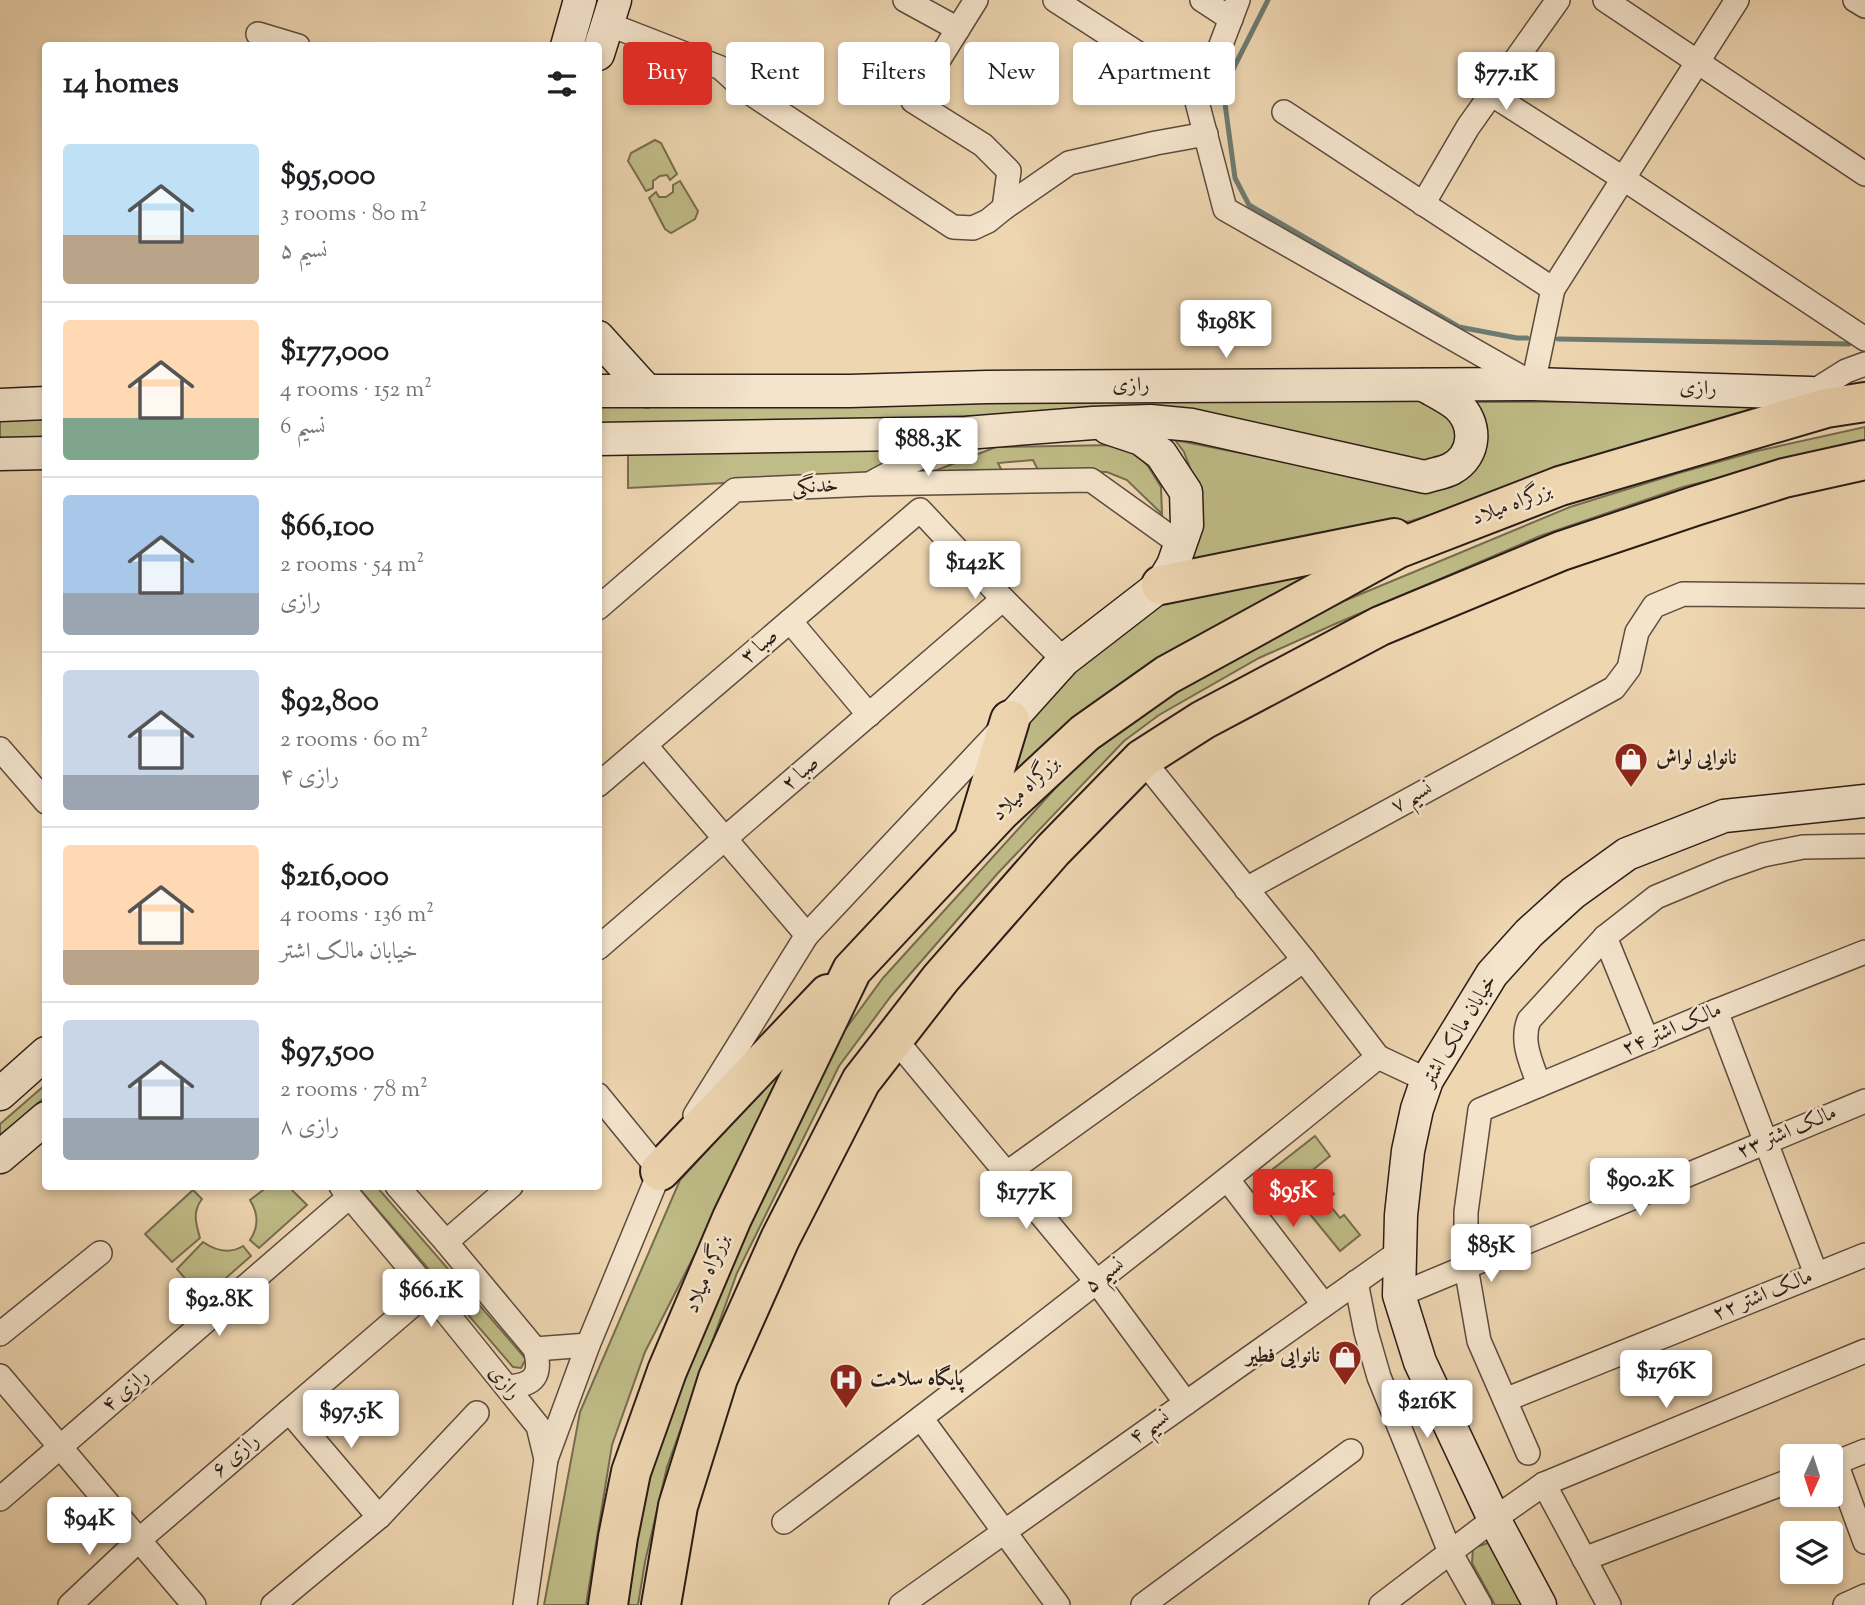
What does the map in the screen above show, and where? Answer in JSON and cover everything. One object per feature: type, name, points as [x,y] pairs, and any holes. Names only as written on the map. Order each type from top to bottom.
[{"type":"highway","name":"بزرگراه میلاد","points":[[608,1605],[631,1472],[667,1371],[732,1219],[852,970],[1001,811],[1085,733],[1167,675],[1397,549],[1560,486],[1818,400],[1865,402]]},
{"type":"highway","points":[[661,1605],[678,1506],[718,1378],[780,1239],[862,1081],[941,978],[1053,850],[1142,759],[1203,720],[1392,621],[1573,547],[1784,478],[1865,460]]},
{"type":"highway","points":[[1161,585],[1462,524]]},
{"type":"highway","points":[[972,843],[1010,720]]},
{"type":"highway","points":[[660,1171],[852,970]]},
{"type":"street","points":[[568,42],[580,0]]},
{"type":"street","points":[[905,0],[958,29]]},
{"type":"street","points":[[975,0],[913,101],[983,145],[1009,171],[1004,208]]},
{"type":"street","points":[[1055,0],[1120,42]]},
{"type":"street","points":[[1202,0],[1235,9],[1222,42]]},
{"type":"street","points":[[1423,204],[1468,127],[1558,0]]},
{"type":"street","points":[[1605,0],[1865,174]]},
{"type":"street","points":[[1198,105],[1226,209],[1533,384],[1553,289],[1737,0]]},
{"type":"street","points":[[1855,0],[1865,6]]},
{"type":"street","points":[[602,42],[611,12],[722,68],[744,89],[953,227],[973,228],[988,221],[1069,163],[1206,134]]},
{"type":"street","points":[[261,42],[258,34],[285,42]]},
{"type":"street","points":[[1492,94],[1865,339]]},
{"type":"street","points":[[1284,112],[1553,289]]},
{"type":"street","points":[[602,341],[647,391]]},
{"type":"street","points":[[1818,400],[1846,370],[1865,364]]},
{"type":"street","name":"رازی","points":[[602,391],[1533,384],[1818,400]]},
{"type":"street","name":"رازی","points":[[602,439],[966,433],[1150,421],[1192,425],[1425,477],[1452,468],[1464,458],[1473,438],[1470,424],[1457,405],[1423,385]]},
{"type":"street","points":[[0,405],[42,404]]},
{"type":"street","points":[[525,1605],[546,1459],[588,1345],[660,1171],[807,935],[1064,660],[1161,585],[1173,565],[1187,525],[1186,492],[1161,454],[1141,439],[1093,423]]},
{"type":"street","points":[[869,484],[966,433]]},
{"type":"street","points":[[0,454],[42,453]]},
{"type":"street","name":"خدنگی","points":[[602,605],[735,490],[869,484],[1091,480],[1180,544]]},
{"type":"street","name":"صبا ۳","points":[[602,782],[920,510],[1003,599]]},
{"type":"street","name":"نسیم ۷","points":[[1247,889],[1614,688],[1629,668],[1637,632],[1654,606],[1683,594],[1865,596]]},
{"type":"street","points":[[1003,599],[1064,660]]},
{"type":"street","name":"صبا ۲","points":[[602,945],[1003,599]]},
{"type":"street","points":[[790,621],[869,715]]},
{"type":"street","points":[[645,745],[807,935]]},
{"type":"street","points":[[0,749],[42,797]]},
{"type":"street","points":[[1142,759],[1304,960],[1378,1057],[1427,1080]]},
{"type":"street","name":"خیابان مالک اشتر","points":[[1540,1605],[1494,1519],[1420,1362],[1399,1295],[1399,1252],[1408,1151],[1417,1109],[1427,1080],[1492,974],[1528,933],[1573,893],[1627,855],[1724,816],[1865,801]]},
{"type":"street","points":[[1539,1085],[1524,1039],[1529,1020],[1605,937],[1656,897],[1763,855],[1803,847],[1865,846]]},
{"type":"street","points":[[1605,937],[1647,1040]]},
{"type":"street","name":"مالک اشتر ۲۴","points":[[1466,1268],[1466,1212],[1480,1110],[1865,952]]},
{"type":"street","points":[[1006,1173],[1304,960]]},
{"type":"street","points":[[1716,1011],[1816,1274]]},
{"type":"street","points":[[894,1038],[1097,1282],[1186,1403]]},
{"type":"street","points":[[0,1094],[42,1057]]},
{"type":"street","name":"نسیم ۵","points":[[784,1522],[1228,1180],[1378,1057]]},
{"type":"street","name":"مالک اشتر ۲۳","points":[[1399,1295],[1865,1101]]},
{"type":"street","points":[[602,1104],[660,1171]]},
{"type":"street","points":[[0,1157],[42,1121]]},
{"type":"street","points":[[1228,1180],[1324,1305]]},
{"type":"street","points":[[400,1190],[535,1349],[538,1361],[536,1376],[530,1383],[508,1387]]},
{"type":"street","points":[[446,1242],[506,1190]]},
{"type":"street","name":"رازی","points":[[345,1191],[538,1426],[546,1459]]},
{"type":"street","name":"رازی ۴","points":[[0,1499],[345,1191]]},
{"type":"street","name":"نسیم ۴","points":[[901,1605],[1399,1252]]},
{"type":"street","points":[[0,1334],[100,1253]]},
{"type":"street","name":"مالک اشتر ۲۲","points":[[1505,1400],[1865,1255]]},
{"type":"street","points":[[1466,1268],[1479,1342],[1528,1453]]},
{"type":"street","points":[[1356,1282],[1379,1377],[1450,1552],[1480,1605]]},
{"type":"street","name":"رازی ۶","points":[[70,1605],[139,1540],[429,1291]]},
{"type":"street","points":[[535,1349],[588,1345]]},
{"type":"street","points":[[1381,1605],[1544,1484],[1865,1351]]},
{"type":"street","points":[[0,1376],[194,1605]]},
{"type":"street","points":[[289,1411],[379,1517]]},
{"type":"street","points":[[273,1605],[379,1517],[477,1413]]},
{"type":"street","points":[[921,1418],[1058,1605]]},
{"type":"street","points":[[1143,1605],[1351,1451]]},
{"type":"street","points":[[1843,1460],[1865,1451]]},
{"type":"street","points":[[1544,1484],[1609,1605]]},
{"type":"street","points":[[1584,1559],[1780,1485]]},
{"type":"street","points":[[1843,1488],[1865,1542]]},
{"type":"street","points":[[1845,1605],[1865,1596]]},
{"type":"shaded area","points":[[655,140],[661,143],[677,174],[670,180],[667,175],[660,176],[653,181],[653,188],[646,191],[628,161],[631,153]]},
{"type":"shaded area","points":[[680,181],[698,211],[695,219],[671,233],[665,229],[649,198],[656,192],[659,197],[666,197],[673,192],[673,185]]},
{"type":"shaded area","points":[[1419,393],[1464,423],[1448,460],[1425,465],[1087,412],[847,421],[602,426],[602,407]]},
{"type":"shaded area","points":[[1753,401],[1790,404],[1411,521],[1187,563],[1199,492],[1184,452],[1175,440],[1401,485],[1455,482],[1470,402]]},
{"type":"shaded area","points":[[42,418],[42,439],[0,440],[0,419]]},
{"type":"shaded area","points":[[1865,427],[1865,441],[1683,487],[1540,536],[1259,658],[1159,715],[1124,741],[998,873],[891,996],[839,1066],[737,1273],[667,1467],[638,1605],[623,1605],[640,1515],[670,1406],[703,1312],[825,1057],[883,978],[1070,772],[1113,730],[1164,694],[1303,618],[1570,507],[1757,451]]},
{"type":"shaded area","points":[[1114,445],[1136,453],[1148,466],[1161,487],[1162,514],[1127,480],[1107,472],[1038,470],[1033,460],[998,463],[1002,471],[919,477],[996,447]]},
{"type":"shaded area","points":[[906,448],[875,471],[842,477],[628,488],[628,454]]},
{"type":"shaded area","points":[[1347,561],[1001,792],[1018,732],[1071,671],[1163,598]]},
{"type":"shaded area","points":[[798,1052],[645,1352],[612,1445],[586,1605],[544,1605],[580,1412],[680,1180]]},
{"type":"shaded area","points":[[42,1088],[42,1100],[0,1136],[0,1124]]},
{"type":"shaded area","points":[[1315,1136],[1330,1156],[1314,1169],[1334,1194],[1326,1201],[1340,1218],[1344,1215],[1360,1235],[1340,1251],[1273,1169]]},
{"type":"shaded area","points":[[193,1190],[202,1199],[196,1213],[200,1238],[172,1262],[145,1234]]},
{"type":"shaded area","points":[[263,1190],[292,1190],[307,1205],[259,1248],[250,1240],[256,1220],[250,1200]]},
{"type":"shaded area","points":[[361,1190],[380,1190],[526,1359],[521,1368],[513,1367]]},
{"type":"shaded area","points":[[203,1242],[223,1250],[243,1246],[251,1256],[202,1299],[177,1269]]},
{"type":"shaded area","points":[[1488,1543],[1495,1550],[1524,1605],[1495,1605],[1472,1563],[1473,1548]]},
{"type":"waterway","points":[[1268,0],[1223,89],[1235,178],[1249,205],[1459,327],[1527,338]]},
{"type":"waterway","points":[[1558,339],[1849,344]]},
{"type":"place","name":"نانوایی لواش","points":[[1631,789]]},
{"type":"place","name":"نانوایی فطیر","points":[[1345,1387]]},
{"type":"place","name":"پایگاه سلامت","points":[[846,1410]]}]
